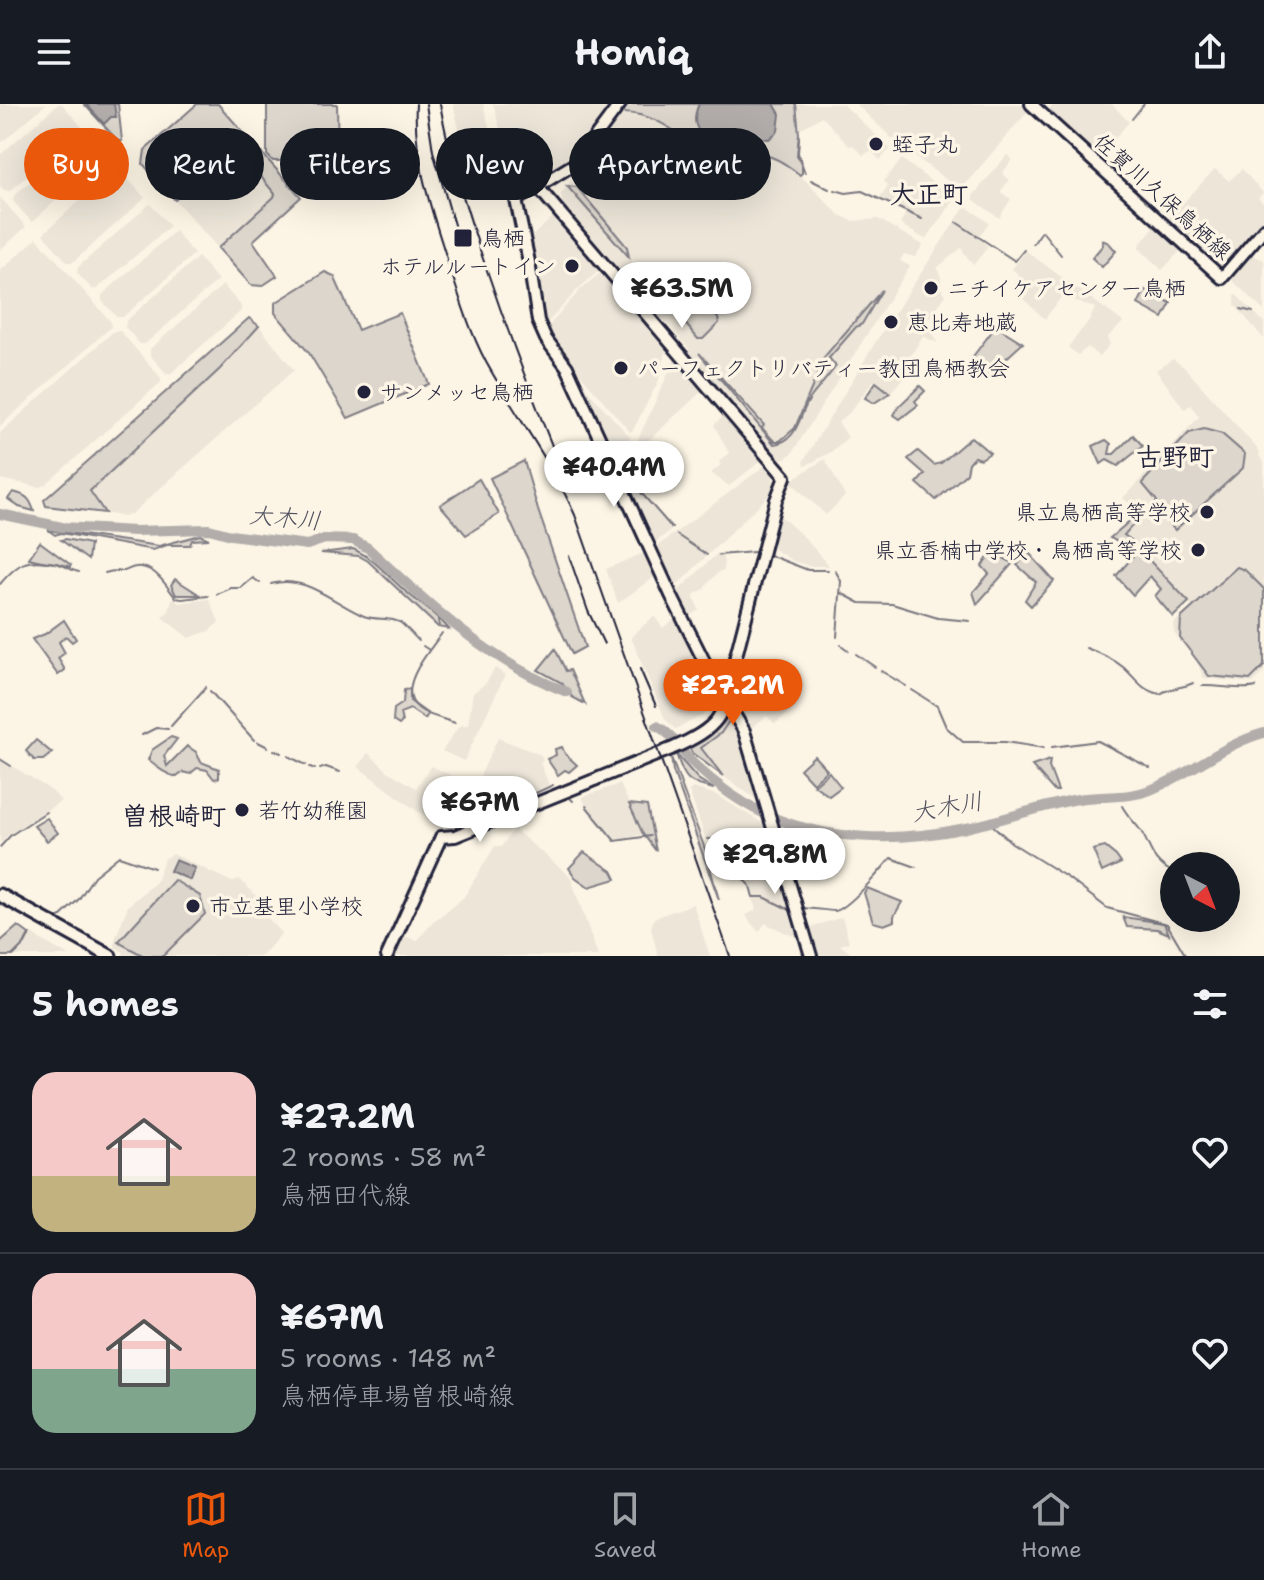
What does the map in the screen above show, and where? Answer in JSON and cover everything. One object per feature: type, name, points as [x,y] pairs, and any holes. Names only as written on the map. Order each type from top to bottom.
[{"type":"highway","points":[[0,895],[110,956]]},
{"type":"main road","points":[[553,177],[576,163],[620,104]]},
{"type":"main road","name":"佐賀川久保鳥栖線","points":[[1031,104],[1222,278],[1264,229]]},
{"type":"main road","points":[[516,200],[538,321],[546,339],[567,367],[671,595],[711,675],[744,731],[811,956]]},
{"type":"main road","points":[[387,956],[441,837],[455,836],[671,749],[706,732],[717,721],[724,706],[776,500],[785,477],[549,200]]},
{"type":"shaded area","points":[[0,104],[46,104],[0,144]]},
{"type":"shaded area","points":[[58,104],[62,104],[82,127],[81,128],[31,128]]},
{"type":"shaded area","points":[[84,104],[118,104],[121,128],[106,128]]},
{"type":"shaded area","points":[[86,104],[114,104],[116,117],[111,117],[104,124]]},
{"type":"shaded area","points":[[197,104],[218,104],[239,128],[170,128]]},
{"type":"shaded area","points":[[267,104],[337,104],[337,128],[280,128],[280,161],[273,161],[267,155]]},
{"type":"shaded area","points":[[453,104],[483,104],[490,128],[459,128]]},
{"type":"shaded area","points":[[493,104],[611,104],[593,128],[569,128],[569,157],[553,167],[553,128],[500,128]]},
{"type":"shaded area","points":[[627,104],[796,104],[799,134],[797,156],[802,173],[800,175],[771,158],[771,128],[668,128],[637,114],[623,113]]},
{"type":"shaded area","points":[[699,104],[774,104],[780,114],[778,131],[771,137],[771,128],[698,128],[695,115]]},
{"type":"shaded area","points":[[796,104],[843,104],[890,149],[880,160],[871,151],[863,155],[853,145],[849,146],[822,116],[799,130]]},
{"type":"shaded area","points":[[856,104],[1026,104],[1029,110],[959,189],[897,143]]},
{"type":"shaded area","points":[[1053,104],[1112,104],[1129,122],[1097,159],[1047,113]]},
{"type":"shaded area","points":[[623,113],[661,121],[672,128],[612,128]]},
{"type":"shaded area","points":[[24,134],[24,179],[10,191],[0,186],[0,155]]},
{"type":"shaded area","points":[[771,155],[800,175],[839,215],[853,221],[878,219],[923,245],[915,257],[904,254],[900,261],[910,266],[792,453],[785,459],[775,457],[688,354],[689,349],[661,321],[563,205],[561,194],[569,184],[569,200],[771,200]]},
{"type":"shaded area","points":[[1007,155],[1012,159],[1002,174],[1009,180],[1000,192],[1011,199],[999,218],[973,196]]},
{"type":"shaded area","points":[[264,156],[280,173],[280,200],[298,200],[253,241],[277,276],[262,286],[251,285],[218,248],[275,194],[264,181]]},
{"type":"shaded area","points":[[902,159],[954,199],[927,238],[900,224],[906,212],[880,197],[888,186],[884,181]]},
{"type":"shaded area","points":[[1215,169],[1229,181],[1242,169],[1263,193],[1258,198],[1264,204],[1264,225],[1228,268],[1221,269],[1167,220]]},
{"type":"shaded area","points":[[129,180],[145,198],[73,262],[67,262],[43,234],[81,200],[129,200]]},
{"type":"shaded area","points":[[264,182],[275,194],[274,198],[218,248],[175,200],[264,200]]},
{"type":"shaded area","points":[[24,187],[24,200],[56,200],[32,222],[13,201]]},
{"type":"shaded area","points":[[0,197],[26,227],[0,250]]},
{"type":"shaded area","points":[[579,200],[588,200],[627,247],[629,257]]},
{"type":"shaded area","points":[[150,204],[170,226],[97,289],[92,289],[77,273],[78,267]]},
{"type":"shaded area","points":[[967,207],[989,223],[978,237],[988,247],[973,265],[961,248],[937,268],[941,277],[940,287],[946,295],[927,321],[937,343],[923,336],[902,370],[906,374],[890,393],[874,380],[850,412],[838,422],[848,437],[831,452],[805,466],[803,462],[875,343]]},
{"type":"shaded area","points":[[553,217],[557,217],[601,269],[545,325],[530,238]]},
{"type":"shaded area","points":[[1157,223],[1184,247],[1162,270],[1138,247]]},
{"type":"shaded area","points":[[175,231],[194,254],[123,317],[117,317],[102,301],[102,295]]},
{"type":"shaded area","points":[[37,238],[111,322],[111,327],[0,426],[0,271]]},
{"type":"shaded area","points":[[1102,240],[1116,251],[1102,267],[1092,258],[1103,245]]},
{"type":"shaded area","points":[[1026,251],[1123,322],[1107,338],[1110,344],[1099,357],[1088,347],[1078,355],[1068,347],[1091,318],[1095,308],[1062,296],[1045,319],[1011,288],[1019,275],[1012,269]]},
{"type":"shaded area","points":[[1247,253],[1264,260],[1264,311],[1229,277]]},
{"type":"shaded area","points":[[198,257],[218,280],[145,344],[140,344],[125,327],[126,321]]},
{"type":"shaded area","points":[[603,271],[666,350],[659,380],[630,432],[545,330],[581,289]]},
{"type":"shaded area","points":[[325,272],[334,276],[358,330],[400,313],[429,384],[348,418],[309,353],[275,313],[275,303]]},
{"type":"shaded area","points":[[223,285],[241,306],[241,311],[170,374],[166,373],[150,355],[150,349]]},
{"type":"shaded area","points":[[882,290],[862,324],[829,358],[836,366],[807,403],[794,432],[783,442],[774,444],[699,353],[764,425],[762,428],[774,441],[780,441],[795,428],[825,356]]},
{"type":"shaded area","points":[[1145,290],[1171,303],[1163,318],[1138,304]]},
{"type":"shaded area","points":[[1235,294],[1264,322],[1264,339],[1235,305]]},
{"type":"shaded area","points":[[694,300],[718,318],[719,323],[703,339],[698,339],[684,322]]},
{"type":"shaded area","points":[[249,318],[259,326],[220,369],[90,491],[105,513],[46,506],[44,500]]},
{"type":"shaded area","points":[[259,326],[294,370],[131,514],[124,517],[105,513],[89,491],[220,369]]},
{"type":"shaded area","points":[[996,326],[1023,343],[988,375],[968,363]]},
{"type":"shaded area","points":[[114,331],[120,331],[161,378],[161,382],[45,485],[40,487],[0,479],[0,433]]},
{"type":"shaded area","points":[[675,358],[703,390],[637,451],[653,471],[638,488],[674,528],[653,544],[621,477]]},
{"type":"shaded area","name":"県立香楠中学校・鳥栖高等学校","points":[[1173,359],[1186,369],[1260,452],[1259,456],[1264,462],[1264,672],[1253,683],[1204,678],[1195,658],[1174,633],[1173,624],[1192,606],[1148,559],[1129,548],[1134,542],[1124,535],[1137,521],[1133,518],[1139,512],[1123,498],[1199,417],[1191,405],[1184,409],[1156,370]]},
{"type":"shaded area","points":[[576,378],[630,437],[618,461],[616,461]]},
{"type":"shaded area","points":[[876,382],[890,393],[874,403],[865,398]]},
{"type":"shaded area","points":[[920,386],[925,391],[915,401],[918,405],[900,419],[894,415],[899,406]]},
{"type":"shaded area","points":[[724,415],[762,460],[729,486],[711,473],[729,453],[714,425]]},
{"type":"shaded area","points":[[1204,429],[1222,434],[1245,454],[1243,468],[1175,530],[1153,507],[1157,501],[1142,483],[1189,433]]},
{"type":"shaded area","points":[[1133,435],[1143,446],[1118,466],[1107,460],[1101,464],[1093,446],[1106,440],[1111,444],[1109,454],[1114,454]]},
{"type":"shaded area","points":[[971,437],[990,453],[981,459],[974,457],[967,473],[936,500],[917,483],[925,474],[908,459],[918,451],[934,465],[941,463]]},
{"type":"shaded area","points":[[825,459],[845,496],[826,515],[790,481]]},
{"type":"shaded area","points":[[524,461],[585,647],[572,654],[490,478]]},
{"type":"shaded area","points":[[766,465],[772,472],[774,484],[768,496],[674,588],[655,548]]},
{"type":"shaded area","points":[[479,479],[499,514],[466,535],[440,505]]},
{"type":"shaded area","points":[[13,492],[27,498],[34,511],[19,507],[8,499]]},
{"type":"shaded area","points":[[778,514],[805,538],[829,566],[809,566],[793,561],[772,548]]},
{"type":"shaded area","points":[[1133,518],[1137,520],[1124,535],[1134,542],[1129,548],[1110,538]]},
{"type":"shaded area","points":[[48,530],[159,546],[200,535],[209,539],[153,550],[61,533],[55,535]]},
{"type":"shaded area","points":[[61,540],[90,544],[88,560]]},
{"type":"shaded area","points":[[40,542],[71,565],[70,567],[29,558]]},
{"type":"shaded area","points":[[353,549],[374,562],[449,629],[438,627],[368,561],[359,556],[321,553]]},
{"type":"shaded area","points":[[646,552],[657,575],[618,603],[606,569]]},
{"type":"shaded area","points":[[992,552],[1013,563],[977,604],[973,592],[989,574],[982,566]]},
{"type":"shaded area","points":[[1137,552],[1148,559],[1189,602],[1173,617],[1155,596],[1161,589],[1150,576],[1133,595],[1116,576]]},
{"type":"shaded area","points":[[718,553],[723,556],[724,571],[720,571],[706,588],[693,595],[699,610],[687,617],[676,593]]},
{"type":"shaded area","points":[[1029,553],[1054,581],[1031,606],[1025,600],[1036,582],[1017,565]]},
{"type":"shaded area","points":[[1237,567],[1245,570],[1264,589],[1264,666],[1250,680],[1209,676],[1180,638],[1181,618]]},
{"type":"shaded area","points":[[175,579],[200,595],[176,595],[171,585]]},
{"type":"shaded area","points":[[172,599],[180,603],[209,599],[219,622],[209,631],[189,638],[162,617],[169,611]]},
{"type":"shaded area","points":[[654,616],[663,628],[676,618],[699,667],[717,696],[702,716],[675,729],[665,719],[631,637]]},
{"type":"shaded area","points":[[64,620],[76,639],[72,642],[66,636],[59,642],[65,653],[58,658],[65,670],[58,675],[32,639]]},
{"type":"shaded area","points":[[555,649],[566,671],[570,670],[585,704],[572,697],[562,683],[538,670]]},
{"type":"shaded area","points":[[495,668],[505,675],[464,761],[442,751],[459,726],[468,725],[473,693],[486,683]]},
{"type":"shaded area","points":[[778,687],[795,707],[775,724],[767,716],[749,729],[738,711]]},
{"type":"shaded area","points":[[410,689],[410,701],[428,714],[425,719],[410,709],[400,713],[402,722],[399,725],[393,721],[394,709],[403,703],[404,690]]},
{"type":"shaded area","points":[[728,712],[731,718],[721,733],[701,748],[723,776],[692,753],[689,747],[708,737]]},
{"type":"shaded area","points":[[731,718],[745,742],[763,804],[723,776],[700,748],[713,741]]},
{"type":"shaded area","points":[[171,737],[177,739],[164,756],[167,766],[187,746],[196,752],[201,762],[219,769],[219,778],[214,779],[207,770],[197,768],[190,774],[183,772],[177,777],[148,760],[152,750]]},
{"type":"shaded area","points":[[498,738],[541,755],[543,760],[540,763],[549,785],[463,825],[459,820]]},
{"type":"shaded area","points":[[36,740],[52,753],[43,760],[34,760],[26,751]]},
{"type":"shaded area","points":[[562,747],[577,765],[569,772],[565,770],[558,775],[547,759],[556,755],[555,749]]},
{"type":"shaded area","points":[[368,753],[389,772],[416,788],[431,766],[456,778],[439,815],[431,818],[417,811],[358,767]]},
{"type":"shaded area","points":[[676,754],[698,779],[714,789],[688,779]]},
{"type":"shaded area","points":[[814,756],[827,770],[813,783],[800,769]]},
{"type":"shaded area","points":[[671,757],[705,849],[719,900],[673,771]]},
{"type":"shaded area","points":[[0,758],[52,791],[61,801],[0,843]]},
{"type":"shaded area","points":[[1050,760],[1049,767],[1058,791],[1054,791],[1032,766]]},
{"type":"shaded area","points":[[829,772],[841,787],[829,796],[814,785]]},
{"type":"shaded area","points":[[620,784],[643,834],[615,840],[582,797]]},
{"type":"shaded area","points":[[693,788],[716,795],[769,827],[802,940],[765,923],[759,932],[750,922],[746,915],[756,910],[749,886],[741,879],[727,840],[706,840],[689,791]]},
{"type":"shaded area","points":[[629,804],[647,806],[656,851],[643,834]]},
{"type":"shaded area","points":[[47,818],[58,833],[47,841],[34,826]]},
{"type":"shaded area","points":[[514,829],[570,876],[598,956],[395,956],[404,936],[417,941],[433,922],[464,897],[495,846],[501,847]]},
{"type":"shaded area","points":[[1105,847],[1121,863],[1102,872],[1093,850]]},
{"type":"shaded area","points":[[584,852],[612,871],[616,879],[589,887],[575,877],[569,868]]},
{"type":"shaded area","name":"市立基里小学校","points":[[173,854],[232,882],[239,879],[257,897],[260,910],[282,933],[262,956],[122,956],[124,952],[115,947],[115,939],[128,906],[156,882],[164,859]]},
{"type":"shaded area","points":[[175,860],[195,868],[190,880],[170,871]]},
{"type":"shaded area","points":[[174,880],[200,896],[205,914],[163,956],[144,956],[118,942]]},
{"type":"shaded area","points":[[867,888],[902,902],[894,921],[884,925],[873,922],[864,893]]},
{"type":"shaded area","points":[[693,904],[710,956],[658,956],[651,928],[654,918]]},
{"type":"shaded area","points":[[842,917],[849,942],[840,945],[854,956],[814,956],[806,929]]},
{"type":"shaded area","points":[[1123,917],[1160,922],[1160,930],[1127,927]]},
{"type":"shaded area","points":[[18,926],[29,934],[24,944],[12,956],[0,956],[0,942]]},
{"type":"shaded area","points":[[31,934],[69,956],[14,956]]},
{"type":"waterway","points":[[1132,119],[1144,104]]},
{"type":"waterway","points":[[799,138],[798,153],[805,173]]},
{"type":"waterway","points":[[811,180],[829,189]]},
{"type":"waterway","points":[[835,190],[846,193],[862,191],[922,219]]},
{"type":"waterway","points":[[956,222],[1015,261],[1024,250]]},
{"type":"waterway","points":[[1033,244],[1042,231],[1061,255]]},
{"type":"waterway","points":[[1241,309],[1253,312]]},
{"type":"waterway","points":[[630,483],[672,528]]},
{"type":"waterway","name":"大木川","points":[[0,514],[62,527],[135,531],[209,529],[307,545],[325,539],[353,540],[368,548],[437,610],[486,648],[539,680],[567,692]]},
{"type":"waterway","points":[[677,535],[707,555]]},
{"type":"waterway","points":[[719,555],[754,552]]},
{"type":"waterway","points":[[769,555],[808,570],[828,570]]},
{"type":"waterway","points":[[0,584],[18,566],[30,562],[58,564],[79,572]]},
{"type":"waterway","points":[[105,573],[143,567],[159,577],[176,598],[208,596]]},
{"type":"waterway","points":[[835,570],[841,581],[837,637]]},
{"type":"waterway","points":[[217,594],[231,588],[241,588],[253,578],[260,583]]},
{"type":"waterway","points":[[271,584],[284,582],[308,586],[364,616],[397,621],[419,641]]},
{"type":"waterway","points":[[841,593],[860,603],[892,604],[938,618],[970,621]]},
{"type":"waterway","points":[[436,608],[439,625]]},
{"type":"waterway","points":[[442,633],[413,678],[411,697],[423,711],[455,723]]},
{"type":"waterway","points":[[841,645],[849,651]]},
{"type":"waterway","points":[[423,646],[429,650]]},
{"type":"waterway","points":[[1086,648],[1115,661],[1143,687],[1153,692],[1160,694],[1193,683]]},
{"type":"waterway","points":[[856,654],[875,667]]},
{"type":"waterway","points":[[881,671],[906,686]]},
{"type":"waterway","points":[[1202,686],[1256,687]]},
{"type":"waterway","points":[[171,726],[206,687]]},
{"type":"waterway","points":[[912,690],[937,706],[946,727],[963,742],[1005,742],[1044,748]]},
{"type":"waterway","points":[[210,691],[254,740]]},
{"type":"waterway","name":"大木川","points":[[657,726],[710,778],[763,813],[812,830],[863,837],[941,833],[1078,799],[1141,793],[1164,784],[1234,744],[1264,733]]},
{"type":"waterway","points":[[142,735],[156,728],[168,729]]},
{"type":"waterway","points":[[1052,747],[1098,741],[1150,768]]},
{"type":"waterway","points":[[258,742],[268,747]]},
{"type":"waterway","points":[[274,750],[281,753]]},
{"type":"waterway","points":[[288,756],[306,765]]},
{"type":"waterway","points":[[0,759],[11,766]]},
{"type":"waterway","points":[[310,767],[315,769]]},
{"type":"waterway","points":[[320,769],[326,767],[340,772]]},
{"type":"waterway","points":[[527,797],[553,785]]},
{"type":"waterway","points":[[570,798],[573,801]]},
{"type":"waterway","points":[[586,806],[615,841],[650,836]]},
{"type":"waterway","points":[[1122,806],[1160,864]]},
{"type":"waterway","points":[[0,847],[11,835],[46,812]]},
{"type":"waterway","points":[[989,822],[1012,843],[1068,878],[1107,908],[1167,924],[1186,956]]},
{"type":"waterway","points":[[707,839],[728,839],[742,878],[750,886],[753,897],[764,897],[792,911]]},
{"type":"waterway","points":[[104,945],[58,919],[79,899],[94,876],[119,856],[154,868]]},
{"type":"waterway","points":[[802,908],[841,909],[891,858],[916,867]]},
{"type":"waterway","points":[[13,956],[30,934]]},
{"type":"railway","points":[[416,104],[417,144],[424,183],[464,311],[486,362],[555,475],[575,515],[730,956]]},
{"type":"railway","points":[[426,104],[433,151],[458,239]]},
{"type":"railway","points":[[440,104],[453,162],[482,256],[563,473]]},
{"type":"railway","points":[[569,556],[588,611],[604,644]]},
{"type":"railway","points":[[640,669],[656,706]]},
{"type":"place","name":"蛭子丸","points":[[876,144]]},
{"type":"place","name":"鳥栖","points":[[463,238]]},
{"type":"place","name":"ホテルルートイン","points":[[572,266]]},
{"type":"place","name":"ニチイケアセンター鳥栖","points":[[931,288]]},
{"type":"place","name":"恵比寿地蔵","points":[[891,322]]},
{"type":"place","name":"パーフェクトリバティー教団鳥栖教会","points":[[621,368]]},
{"type":"place","name":"サンメッセ鳥栖","points":[[364,392]]},
{"type":"place","name":"県立鳥栖高等学校","points":[[1207,512]]},
{"type":"place","name":"県立香楠中学校・鳥栖高等学校","points":[[1198,550]]},
{"type":"place","name":"若竹幼稚園","points":[[242,810]]},
{"type":"place","name":"市立基里小学校","points":[[193,906]]},
{"type":"district","name":"大正町","points":[[929,194]]},
{"type":"district","name":"古野町","points":[[1175,457]]},
{"type":"district","name":"曽根崎町","points":[[174,816]]}]
